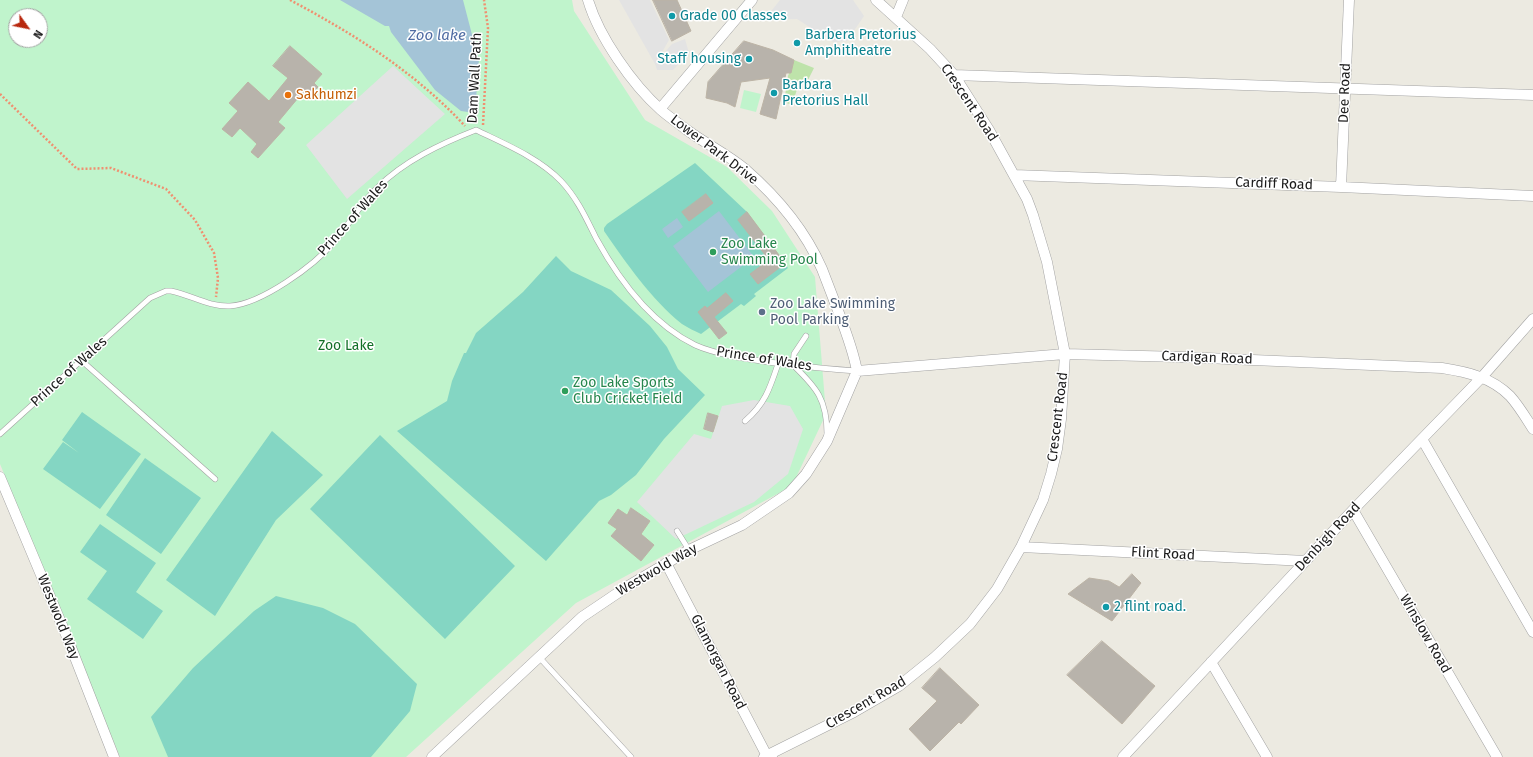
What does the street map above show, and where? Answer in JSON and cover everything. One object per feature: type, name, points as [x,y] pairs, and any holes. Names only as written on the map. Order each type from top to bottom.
[{"type":"street","name":"Lower Park Drive","points":[[588,0],[594,17],[613,51],[638,85],[660,109],[688,131],[746,170],[766,189],[788,214],[804,236],[821,267],[853,351],[857,371]]},
{"type":"street","points":[[660,109],[752,0]]},
{"type":"street","name":"Crescent Road","points":[[768,757],[854,712],[892,690],[936,657],[970,624],[997,589],[1021,546],[1043,500],[1057,449],[1061,419],[1065,354],[1047,262],[1033,215],[1014,175],[989,130],[954,75],[930,49],[876,0]]},
{"type":"street","points":[[896,17],[903,0]]},
{"type":"street","name":"Dee Road","points":[[1341,187],[1349,0]]},
{"type":"street","points":[[954,75],[1533,95]]},
{"type":"street","name":"Cardiff Road","points":[[1014,175],[1341,187],[1533,196]]},
{"type":"street","name":"Denbigh Road","points":[[1123,757],[1352,510],[1482,377],[1533,319]]},
{"type":"street","name":"Cardigan Road","points":[[857,371],[1065,354],[1182,357],[1442,368],[1482,377],[1509,395],[1533,429]]},
{"type":"street","name":"Westwold Way","points":[[432,757],[582,617],[666,563],[689,550],[742,525],[785,497],[806,474],[827,441],[857,371]]},
{"type":"street","points":[[1422,438],[1533,632]]},
{"type":"street","name":"Westwold Way","points":[[0,477],[67,637],[114,757]]},
{"type":"street","name":"Winslow Road","points":[[1352,510],[1497,757]]},
{"type":"street","name":"Flint Road","points":[[1021,546],[1306,561]]},
{"type":"street","name":"Glamorgan Road","points":[[666,563],[768,757]]},
{"type":"street","points":[[1210,662],[1267,757]]},
{"type":"lane","name":"Prince of Wales","points":[[0,434],[150,298],[166,291],[172,291],[215,305],[237,305],[263,294],[303,270],[328,248],[376,188],[404,165],[476,130],[536,161],[562,182],[586,217],[618,275],[658,320],[670,330],[697,346],[717,353],[793,366],[857,371]]},
{"type":"lane","points":[[806,336],[794,354],[793,366],[818,391],[827,419],[827,441]]},
{"type":"lane","points":[[82,360],[215,478]]},
{"type":"lane","points":[[745,421],[756,411],[768,393],[778,364]]},
{"type":"lane","points":[[677,531],[689,550]]},
{"type":"lane","points":[[539,657],[632,757]]},
{"type":"path","points":[[290,0],[340,28],[393,62],[453,113],[465,126]]},
{"type":"path","name":"Dam Wall Path","points":[[483,134],[488,28],[484,0]]},
{"type":"path","points":[[0,94],[77,169],[111,168],[166,190],[194,220],[214,253],[218,278],[215,305]]},
{"type":"green space","name":"Zoo Lake","points":[[0,0],[572,0],[574,11],[645,120],[727,167],[772,211],[815,277],[826,414],[792,486],[576,603],[406,757],[120,757],[0,464]]},
{"type":"green space","points":[[794,60],[814,68],[807,82],[800,80],[792,105],[784,102],[788,76]]},
{"type":"green space","points":[[744,90],[761,94],[756,112],[740,108]]},
{"type":"shaded area","points":[[619,0],[650,0],[669,40],[657,61],[672,44],[685,39],[689,53],[673,70],[657,70]]},
{"type":"shaded area","points":[[780,0],[853,0],[864,16],[847,41],[833,42],[797,19],[764,20]]},
{"type":"shaded area","points":[[393,66],[445,114],[347,199],[306,145]]},
{"type":"shaded area","points":[[695,163],[747,212],[788,268],[754,294],[756,296],[744,306],[741,304],[701,334],[682,324],[660,304],[604,231],[607,224]]},
{"type":"shaded area","name":"Zoo Lake Sports Club Cricket Field","points":[[556,256],[571,271],[611,290],[650,326],[667,347],[678,369],[705,395],[664,439],[636,475],[611,495],[599,501],[546,561],[397,431],[447,401],[452,381],[464,353],[466,353],[476,333],[523,292]]},
{"type":"shaded area","points":[[754,400],[790,406],[803,429],[788,474],[754,502],[676,539],[637,502],[694,434],[711,439],[722,406]]},
{"type":"shaded area","points":[[82,412],[141,454],[100,509],[43,469],[63,442],[79,453],[62,440]]},
{"type":"shaded area","points":[[272,431],[323,475],[276,520],[215,616],[166,580]]},
{"type":"shaded area","points":[[380,435],[515,566],[445,639],[310,509]]},
{"type":"shaded area","points":[[145,458],[201,498],[161,554],[106,515]]},
{"type":"shaded area","points":[[100,524],[156,563],[136,592],[163,611],[143,639],[87,599],[107,571],[80,552]]},
{"type":"shaded area","points":[[276,596],[323,608],[355,624],[417,684],[410,711],[371,757],[168,757],[151,717],[193,668],[254,611]]},
{"type":"water","name":"Zoo lake","points":[[340,0],[463,0],[479,59],[475,113],[461,111],[435,90],[391,32],[389,26],[385,26]]},
{"type":"water","name":"Zoo Lake Swimming Pool","points":[[719,211],[754,257],[708,292],[673,246]]},
{"type":"water","points":[[677,218],[683,227],[668,238],[662,229]]},
{"type":"building","name":"Grade 00 Classes","points":[[653,0],[677,0],[691,31],[672,41]]},
{"type":"building","points":[[744,41],[773,50],[794,60],[791,73],[786,73],[776,119],[760,114],[770,78],[741,82],[735,107],[727,103],[706,98],[708,82]]},
{"type":"building","name":"Sakhumzi","points":[[290,46],[322,74],[314,83],[318,87],[309,97],[303,92],[278,122],[285,128],[258,158],[251,152],[257,144],[240,128],[232,137],[222,129],[238,111],[229,103],[248,82],[269,101],[288,78],[273,66]]},
{"type":"building","points":[[706,194],[713,203],[689,221],[682,212]]},
{"type":"building","points":[[747,212],[782,259],[775,264],[779,268],[758,284],[750,274],[769,260],[738,220]]},
{"type":"building","points":[[726,293],[733,301],[714,317],[727,333],[719,339],[698,312],[705,306],[707,308]]},
{"type":"building","points":[[708,413],[718,416],[713,432],[704,429]]},
{"type":"building","points":[[631,508],[650,521],[641,534],[654,545],[641,561],[611,536],[617,529],[608,523],[618,509],[627,515]]},
{"type":"building","name":"2 flint road.","points":[[1132,574],[1141,583],[1112,621],[1068,594],[1089,578],[1109,581],[1119,587]]},
{"type":"building","points":[[1102,641],[1155,686],[1122,724],[1067,675]]},
{"type":"building","points":[[940,668],[979,705],[961,724],[959,722],[930,751],[909,729],[937,701],[922,688]]},
{"type":"place","name":"Grade 00 Classes","points":[[672,16]]},
{"type":"place","name":"Barbera Pretorius Amphitheatre","points":[[797,43]]},
{"type":"place","name":"Staff housing","points":[[749,59]]},
{"type":"place","name":"Barbara Pretorius Hall","points":[[774,93]]},
{"type":"place","name":"Sakhumzi","points":[[288,95]]},
{"type":"place","name":"Zoo Lake Swimming Pool","points":[[713,252]]},
{"type":"place","name":"Zoo Lake Swimming Pool Parking","points":[[762,312]]},
{"type":"place","name":"Zoo Lake Sports Club Cricket Field","points":[[565,391]]},
{"type":"place","name":"2 flint road.","points":[[1106,607]]}]
